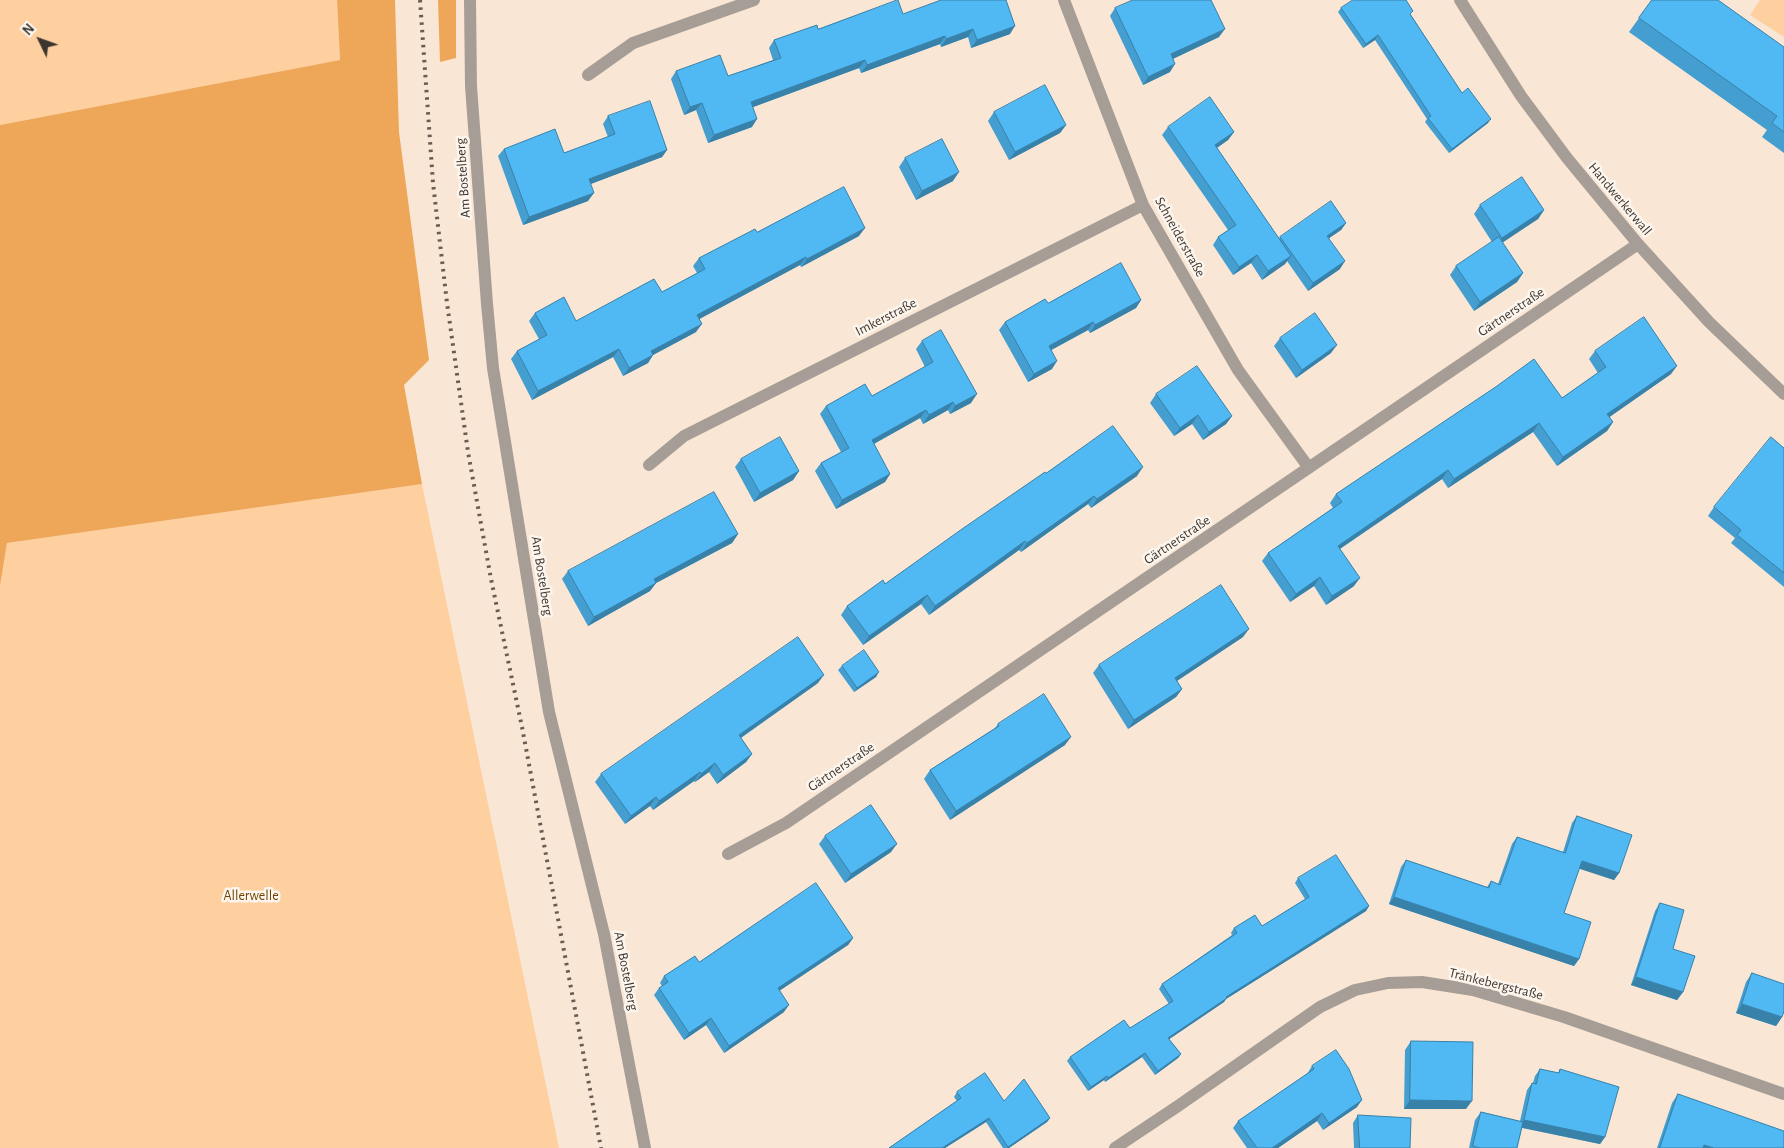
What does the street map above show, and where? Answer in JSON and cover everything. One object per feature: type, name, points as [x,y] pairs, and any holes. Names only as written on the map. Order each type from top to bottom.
[{"type":"street","name":"Am Bostelberg","points":[[470,0],[471,86],[493,368],[549,712],[604,934],[645,1148]]},
{"type":"street","points":[[588,75],[633,43],[754,0]]},
{"type":"street","name":"Schneiderstraße","points":[[1064,0],[1143,205],[1238,370],[1309,468]]},
{"type":"street","name":"Handwerkerwall","points":[[1460,0],[1521,96],[1567,158],[1638,244],[1709,322],[1784,394]]},
{"type":"street","name":"Imkerstraße","points":[[649,465],[684,436],[1143,205]]},
{"type":"street","name":"Gärtnerstraße","points":[[728,854],[786,822],[1638,244]]},
{"type":"street","name":"Tränkebergstraße","points":[[1115,1148],[1320,1006],[1354,990],[1388,983],[1422,982],[1473,990],[1564,1017],[1784,1094]]},
{"type":"green space","points":[[0,0],[337,0],[340,60],[0,125]]},
{"type":"green space","points":[[1760,0],[1784,0],[1784,37],[1750,15]]},
{"type":"green space","name":"Allerwelle","points":[[422,484],[559,1148],[0,1148],[0,586],[7,543]]},
{"type":"shaded area","points":[[337,0],[395,0],[399,132],[429,360],[404,385],[422,484],[7,543],[0,586],[0,125],[340,60]]},
{"type":"shaded area","points":[[438,0],[456,0],[456,58],[440,62]]},
{"type":"building","points":[[898,0],[903,14],[941,0],[1006,0],[1015,26],[977,40],[973,29],[946,39],[945,36],[867,65],[865,60],[751,102],[757,119],[714,135],[702,103],[690,107],[676,71],[720,55],[728,76],[781,58],[774,40],[817,25],[818,29]]},
{"type":"building","points":[[1133,0],[1211,0],[1225,29],[1171,54],[1175,64],[1148,77],[1115,8]]},
{"type":"building","points":[[1353,0],[1406,0],[1413,11],[1410,14],[1462,93],[1468,88],[1491,119],[1452,149],[1428,118],[1431,116],[1378,35],[1366,44],[1341,8]]},
{"type":"building","points":[[1652,0],[1718,0],[1784,47],[1784,132],[1772,123],[1777,116],[1639,18]]},
{"type":"building","points":[[1045,85],[1066,125],[1015,152],[994,112]]},
{"type":"building","points":[[1210,97],[1234,132],[1215,145],[1291,256],[1268,271],[1257,255],[1239,267],[1218,237],[1236,225],[1168,127]]},
{"type":"building","points":[[650,101],[667,150],[589,179],[594,193],[529,217],[504,149],[555,129],[564,153],[615,134],[608,116]]},
{"type":"building","points":[[942,139],[959,172],[922,191],[905,158]]},
{"type":"building","points":[[1522,177],[1544,210],[1502,238],[1480,205]]},
{"type":"building","points":[[844,187],[865,228],[697,315],[702,324],[651,351],[653,355],[629,368],[619,349],[538,391],[517,351],[547,335],[535,313],[564,297],[576,321],[654,279],[662,292],[705,269],[699,258],[755,229],[757,232]]},
{"type":"building","points":[[1331,201],[1346,223],[1327,236],[1345,261],[1313,283],[1280,237]]},
{"type":"building","points":[[1499,237],[1523,273],[1480,302],[1456,266]]},
{"type":"building","points":[[1121,263],[1141,300],[1095,325],[1093,322],[1049,346],[1057,361],[1034,374],[1005,322],[1045,299],[1048,303]]},
{"type":"building","points":[[1315,313],[1337,345],[1302,370],[1280,338]]},
{"type":"building","points":[[1644,317],[1677,366],[1607,414],[1613,422],[1563,457],[1539,423],[1454,479],[1448,470],[1338,546],[1360,578],[1332,596],[1320,577],[1296,594],[1268,553],[1342,502],[1336,494],[1534,359],[1562,398],[1606,367],[1595,351]]},
{"type":"building","points":[[941,330],[977,394],[955,406],[953,402],[929,415],[926,410],[872,440],[890,474],[842,500],[821,463],[849,448],[826,406],[865,384],[872,396],[933,362],[922,341]]},
{"type":"building","points":[[1197,366],[1232,416],[1209,432],[1198,415],[1180,428],[1156,394]]},
{"type":"building","points":[[1113,426],[1143,467],[1097,499],[1094,496],[1027,543],[1025,541],[935,606],[927,595],[869,636],[847,606],[883,580],[885,584]]},
{"type":"building","points":[[780,437],[799,471],[760,493],[741,459]]},
{"type":"building","points":[[1771,437],[1784,448],[1784,573],[1737,535],[1741,530],[1714,507]]},
{"type":"building","points":[[714,492],[738,534],[654,579],[656,583],[594,617],[568,571]]},
{"type":"building","points":[[1221,585],[1249,629],[1175,678],[1182,689],[1134,720],[1099,665]]},
{"type":"building","points":[[798,637],[824,675],[739,735],[752,754],[723,775],[715,763],[659,801],[656,797],[631,816],[601,774]]},
{"type":"building","points":[[864,650],[879,672],[857,688],[842,666]]},
{"type":"building","points":[[1044,694],[1071,737],[956,811],[930,770],[999,726],[998,724]]},
{"type":"building","points":[[871,805],[897,844],[851,874],[825,836]]},
{"type":"building","points":[[1577,816],[1632,835],[1619,873],[1582,861],[1564,913],[1591,922],[1579,959],[1394,897],[1406,860],[1489,888],[1491,881],[1500,885],[1517,837],[1565,853]]},
{"type":"building","points":[[1336,855],[1369,906],[1226,997],[1168,1038],[1181,1054],[1158,1071],[1145,1053],[1091,1087],[1070,1057],[1124,1020],[1130,1028],[1173,1001],[1162,984],[1237,933],[1234,928],[1255,915],[1262,926],[1309,897],[1298,878]]},
{"type":"building","points":[[816,883],[853,938],[778,988],[789,1005],[729,1046],[711,1018],[689,1033],[659,988],[668,982],[664,976],[695,956],[699,962]]},
{"type":"building","points":[[1660,903],[1684,910],[1673,949],[1695,956],[1683,992],[1636,977]]},
{"type":"building","points":[[1752,973],[1784,984],[1784,1011],[1782,1017],[1742,1004]]},
{"type":"building","points":[[1411,1041],[1473,1042],[1472,1101],[1410,1100]]},
{"type":"building","points":[[1336,1050],[1349,1069],[1362,1100],[1329,1123],[1322,1113],[1272,1148],[1257,1148],[1238,1121],[1314,1069],[1312,1066]]},
{"type":"building","points":[[1540,1069],[1559,1073],[1560,1069],[1619,1087],[1605,1137],[1524,1120],[1532,1083],[1536,1084]]},
{"type":"building","points":[[985,1073],[1004,1101],[1024,1079],[1050,1118],[1008,1147],[989,1118],[942,1148],[889,1148],[961,1098],[957,1092]]},
{"type":"building","points":[[1678,1094],[1784,1131],[1784,1148],[1714,1148],[1704,1145],[1703,1148],[1660,1148]]},
{"type":"building","points":[[1481,1112],[1523,1122],[1517,1148],[1480,1148],[1473,1146]]},
{"type":"building","points":[[1358,1115],[1411,1118],[1410,1148],[1360,1148]]},
{"type":"railway","points":[[420,0],[433,183],[447,303],[468,452],[601,1148]]}]
